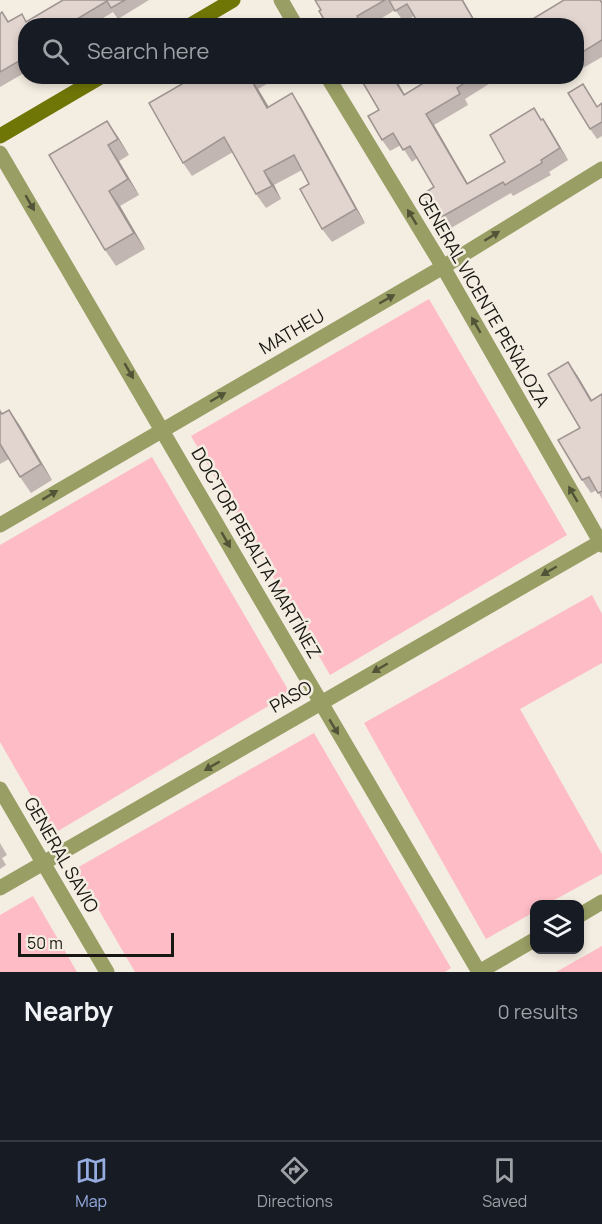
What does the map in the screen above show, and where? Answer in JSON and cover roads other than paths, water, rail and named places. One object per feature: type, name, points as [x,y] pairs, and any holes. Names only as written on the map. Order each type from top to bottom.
[{"type":"main road","points":[[203,18],[233,0]]},
{"type":"main road","points":[[0,136],[88,84]]},
{"type":"street","points":[[281,0],[291,18]]},
{"type":"street","name":"GENERAL VICENTE PEÑALOZA","points":[[332,84],[442,267],[601,543]]},
{"type":"street","name":"DOCTOR PERALTA MARTÍNEZ","points":[[0,153],[479,972]]},
{"type":"street","name":"MATHEU","points":[[0,525],[442,267],[602,169]]},
{"type":"street","name":"PASO","points":[[0,888],[601,543]]},
{"type":"street","name":"GENERAL SAVIO","points":[[0,789],[107,972]]},
{"type":"street","points":[[584,912],[602,902]]},
{"type":"street","points":[[479,972],[530,942]]}]
